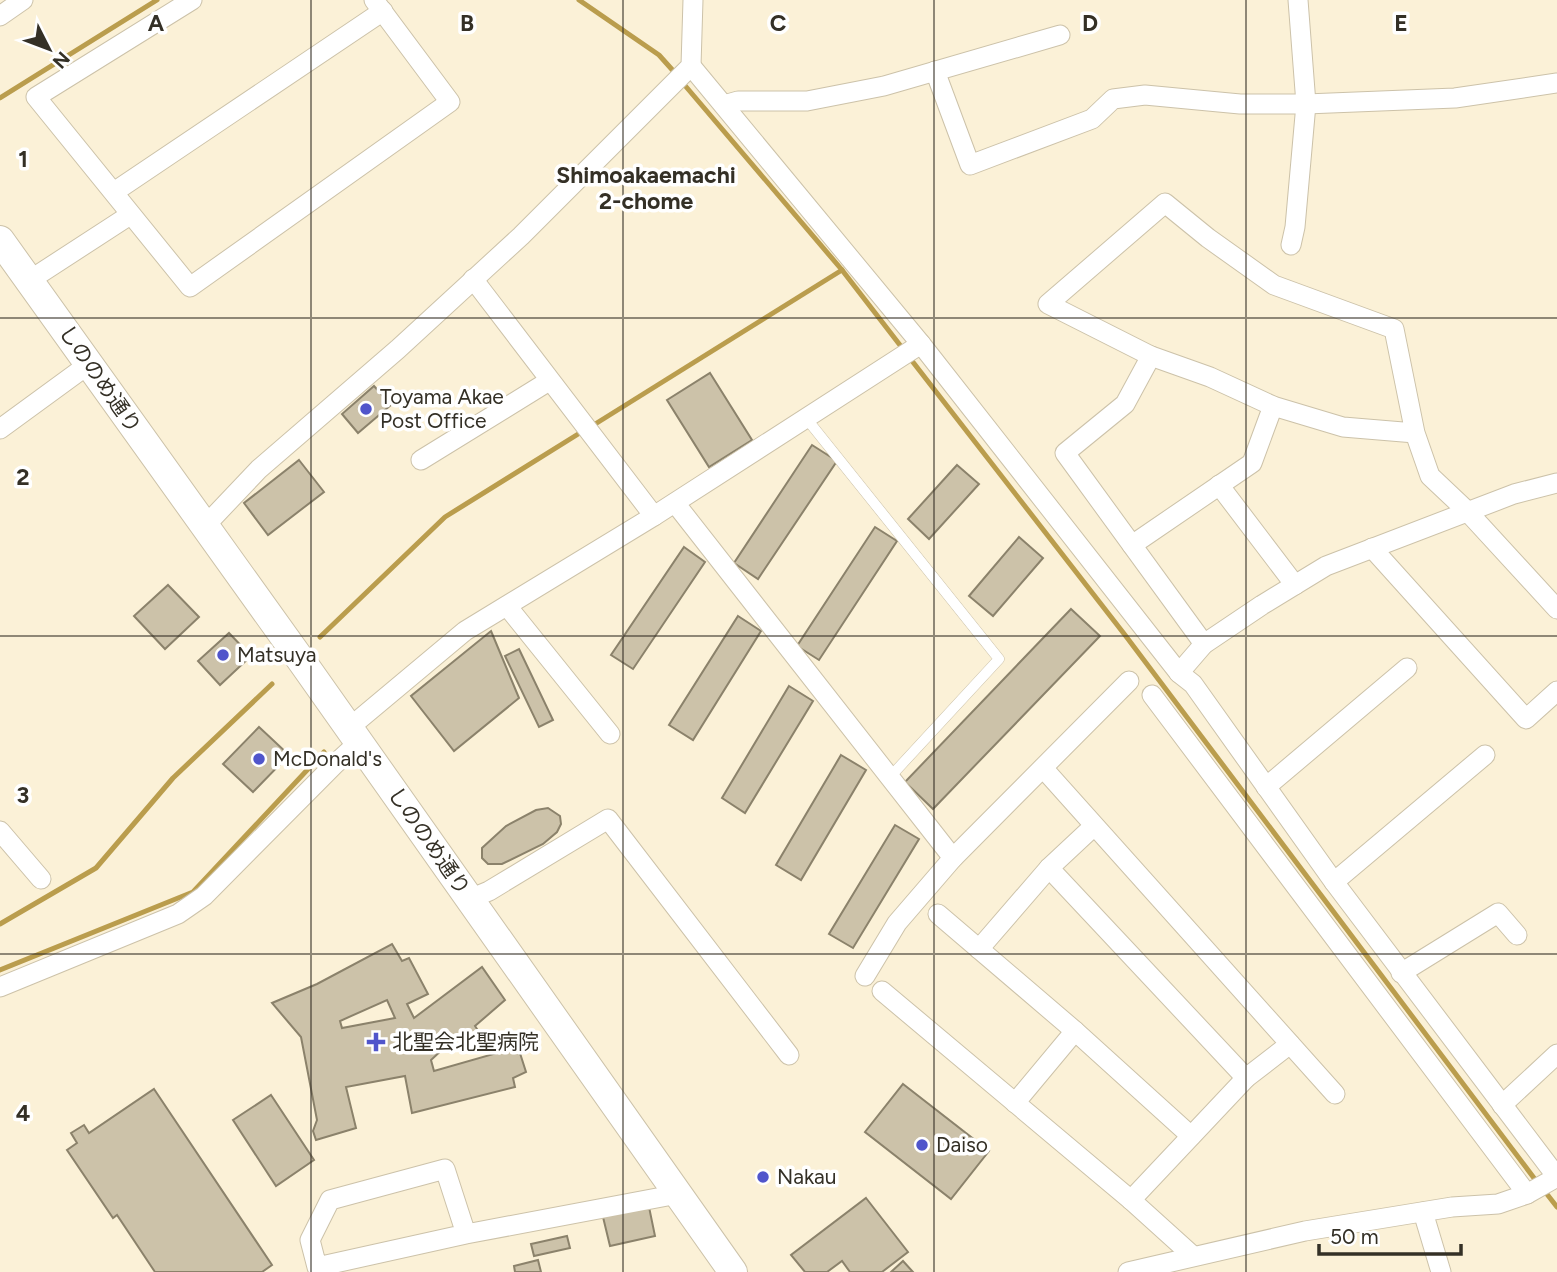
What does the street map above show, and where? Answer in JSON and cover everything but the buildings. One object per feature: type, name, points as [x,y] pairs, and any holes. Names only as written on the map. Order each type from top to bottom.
[{"type":"main road","name":"しののめ通り","points":[[0,240],[470,898],[733,1272]]},
{"type":"street","points":[[0,16],[23,0]]},
{"type":"street","points":[[114,192],[379,5],[450,102],[190,287],[36,97],[192,0]]},
{"type":"street","points":[[204,527],[259,469],[398,349],[521,236],[682,74],[692,0]]},
{"type":"street","points":[[1291,245],[1306,104],[1298,0]]},
{"type":"street","points":[[724,106],[738,101],[807,101],[884,86],[1060,35]]},
{"type":"street","points":[[936,71],[970,165],[1092,118],[1113,99],[1145,95],[1240,104],[1306,104],[1455,98],[1557,83]]},
{"type":"street","points":[[682,74],[724,106],[1179,673],[1192,684],[1401,973],[1557,1177],[1530,1193],[1498,1204],[1452,1207],[1305,1231],[1128,1272]]},
{"type":"street","points":[[1415,433],[1343,427],[1273,406],[1210,377],[1151,356],[1048,304],[1165,203],[1274,285],[1394,329],[1415,433],[1430,476],[1467,511],[1557,610]]},
{"type":"street","points":[[30,280],[130,215]]},
{"type":"street","points":[[473,279],[654,516]]},
{"type":"street","points":[[0,987],[178,914],[204,897],[324,774],[354,735],[465,631],[675,503],[918,346]]},
{"type":"street","points":[[1151,356],[1125,404],[1065,453],[1204,644]]},
{"type":"street","points":[[0,429],[89,364]]},
{"type":"street","points":[[421,460],[550,381]]},
{"type":"street","points":[[1132,545],[1252,463],[1273,406]]},
{"type":"street","points":[[1179,673],[1204,644],[1325,566],[1514,494],[1557,483]]},
{"type":"street","points":[[1219,485],[1295,585]]},
{"type":"street","points":[[675,503],[953,858]]},
{"type":"street","points":[[1372,548],[1526,719],[1557,691]]},
{"type":"street","points":[[507,606],[610,734]]},
{"type":"street","points":[[1266,787],[1407,668]]},
{"type":"street","points":[[865,976],[897,923],[953,858],[1129,681]]},
{"type":"street","points":[[1152,695],[1530,1193]]},
{"type":"street","points":[[1334,882],[1485,755]]},
{"type":"street","points":[[1043,768],[1335,1094]]},
{"type":"street","points":[[470,898],[489,891],[608,819],[789,1055]]},
{"type":"street","points":[[979,949],[1049,868],[1094,826]]},
{"type":"street","points":[[0,831],[41,879]]},
{"type":"street","points":[[1049,868],[1245,1078]]},
{"type":"street","points":[[1401,973],[1498,913],[1517,934]]},
{"type":"street","points":[[938,914],[1075,1031],[1191,1136]]},
{"type":"street","points":[[882,991],[1131,1200],[1193,1256]]},
{"type":"street","points":[[1015,1103],[1075,1031]]},
{"type":"street","points":[[1131,1200],[1245,1078],[1290,1044]]},
{"type":"street","points":[[1502,1105],[1557,1054]]},
{"type":"street","points":[[466,1234],[445,1170],[330,1200],[310,1240],[317,1267],[466,1234],[678,1194]]},
{"type":"street","points":[[1423,1212],[1441,1272]]},
{"type":"lane","points":[[806,418],[999,659],[890,777]]},
{"type":"waterway","points":[[0,98],[157,0]]},
{"type":"waterway","points":[[579,0],[659,55],[676,74]]},
{"type":"waterway","points":[[682,82],[842,270],[903,349]]},
{"type":"waterway","points":[[592,426],[842,270]]},
{"type":"waterway","points":[[909,357],[1125,635],[1537,1182]]},
{"type":"waterway","points":[[320,637],[445,517],[583,431]]},
{"type":"waterway","points":[[0,924],[96,868],[173,778],[272,684]]},
{"type":"waterway","points":[[0,970],[193,892],[324,752]]},
{"type":"waterway","points":[[1543,1189],[1557,1207]]},
{"type":"place","name":"Toyama Akae Post Office","points":[[366,409]]},
{"type":"place","name":"Matsuya","points":[[223,655]]},
{"type":"place","name":"McDonald's","points":[[259,759]]},
{"type":"place","name":"北聖会北聖病院","points":[[376,1042]]},
{"type":"place","name":"Daiso","points":[[922,1145]]},
{"type":"place","name":"Nakau","points":[[763,1177]]},
{"type":"district","name":"Shimoakaemachi 2-chome","points":[[646,188]]}]
